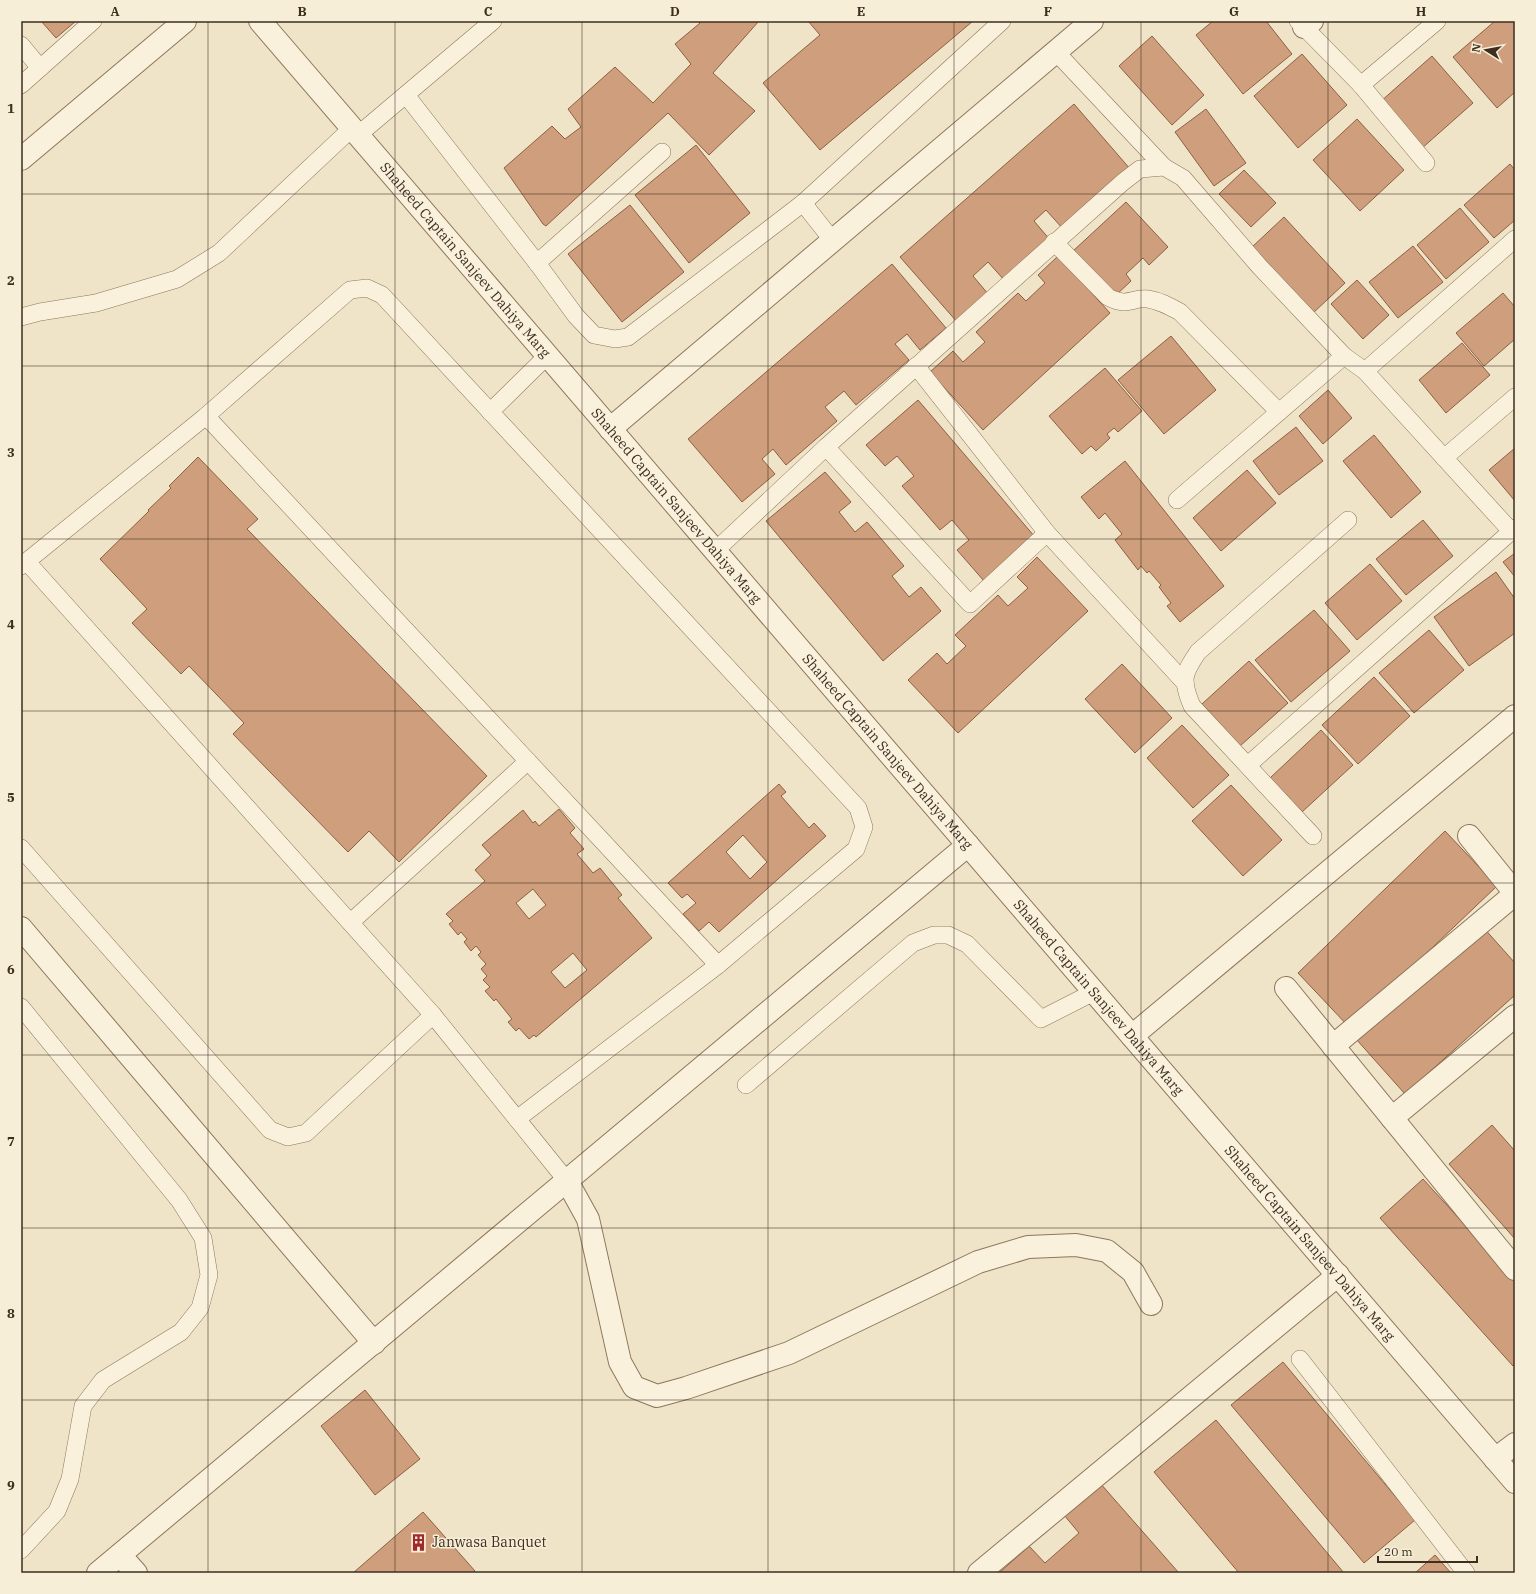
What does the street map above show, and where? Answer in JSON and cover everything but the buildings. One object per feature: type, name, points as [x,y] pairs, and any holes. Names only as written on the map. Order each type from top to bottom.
[{"type":"street","points":[[21,159],[185,21]]},
{"type":"street","name":"Shaheed Captain Sanjeev Dahiya Marg","points":[[260,21],[1515,1482]]},
{"type":"street","points":[[610,429],[1092,21]]},
{"type":"street","points":[[1132,1036],[1515,716]]},
{"type":"street","points":[[1333,1046],[1515,893],[1469,836]]},
{"type":"street","points":[[98,1573],[968,845]]},
{"type":"street","points":[[21,928],[374,1343]]},
{"type":"street","points":[[1286,988],[1515,1269]]},
{"type":"street","points":[[1392,1118],[1515,1016]]},
{"type":"street","points":[[567,1181],[588,1219],[620,1362],[634,1387],[657,1396],[686,1388],[789,1353],[978,1262],[1028,1247],[1076,1244],[1107,1251],[1133,1272],[1150,1304]]},
{"type":"street","points":[[978,1573],[1338,1275]]},
{"type":"street","points":[[1495,1459],[1515,1444]]},
{"type":"street","points":[[120,1555],[136,1573]]},
{"type":"lane","points":[[21,85],[93,21]]},
{"type":"lane","points":[[21,317],[40,312],[96,303],[177,279],[219,253],[355,132],[406,96],[493,21]]},
{"type":"lane","points":[[406,96],[537,263],[576,316],[594,335],[615,339],[628,337],[803,203],[1002,21]]},
{"type":"lane","points":[[1361,85],[1437,21]]},
{"type":"lane","points":[[1305,23],[1361,85],[1426,163]]},
{"type":"lane","points":[[21,45],[40,68]]},
{"type":"lane","points":[[1056,52],[1164,167],[1183,178],[1259,266],[1344,356],[1365,371],[1444,458],[1513,529],[1248,765]]},
{"type":"lane","points":[[537,263],[662,152]]},
{"type":"lane","points":[[715,551],[826,447],[1123,182],[1140,169],[1164,167]]},
{"type":"lane","points":[[803,203],[833,241]]},
{"type":"lane","points":[[1365,371],[1515,239]]},
{"type":"lane","points":[[1054,242],[1108,297],[1117,302],[1128,303],[1146,299],[1162,302],[1180,312],[1279,412]]},
{"type":"lane","points":[[517,1119],[718,964],[856,849],[864,827],[858,808],[382,295],[367,288],[350,290],[206,416],[24,564],[434,1015],[517,1119],[567,1181]]},
{"type":"lane","points":[[490,412],[547,356]]},
{"type":"lane","points":[[1177,500],[1344,356]]},
{"type":"lane","points":[[916,366],[1047,533],[1185,683]]},
{"type":"lane","points":[[1444,458],[1515,397]]},
{"type":"lane","points":[[206,416],[718,964]]},
{"type":"lane","points":[[826,447],[970,604],[1047,533]]},
{"type":"lane","points":[[1313,836],[1192,706],[1185,689],[1186,670],[1198,652],[1348,520]]},
{"type":"lane","points":[[351,922],[528,761]]},
{"type":"lane","points":[[21,848],[270,1130],[288,1137],[306,1133],[434,1015]]},
{"type":"lane","points":[[746,1085],[913,943],[934,935],[948,935],[967,944],[1041,1019],[1094,992]]},
{"type":"lane","points":[[21,1008],[179,1200],[203,1238],[210,1275],[200,1308],[180,1332],[103,1380],[83,1406],[70,1480],[57,1511],[21,1550]]},
{"type":"lane","points":[[1300,1359],[1466,1573]]},
{"type":"place","name":"Janwasa Banquet","points":[[419,1542]]}]
